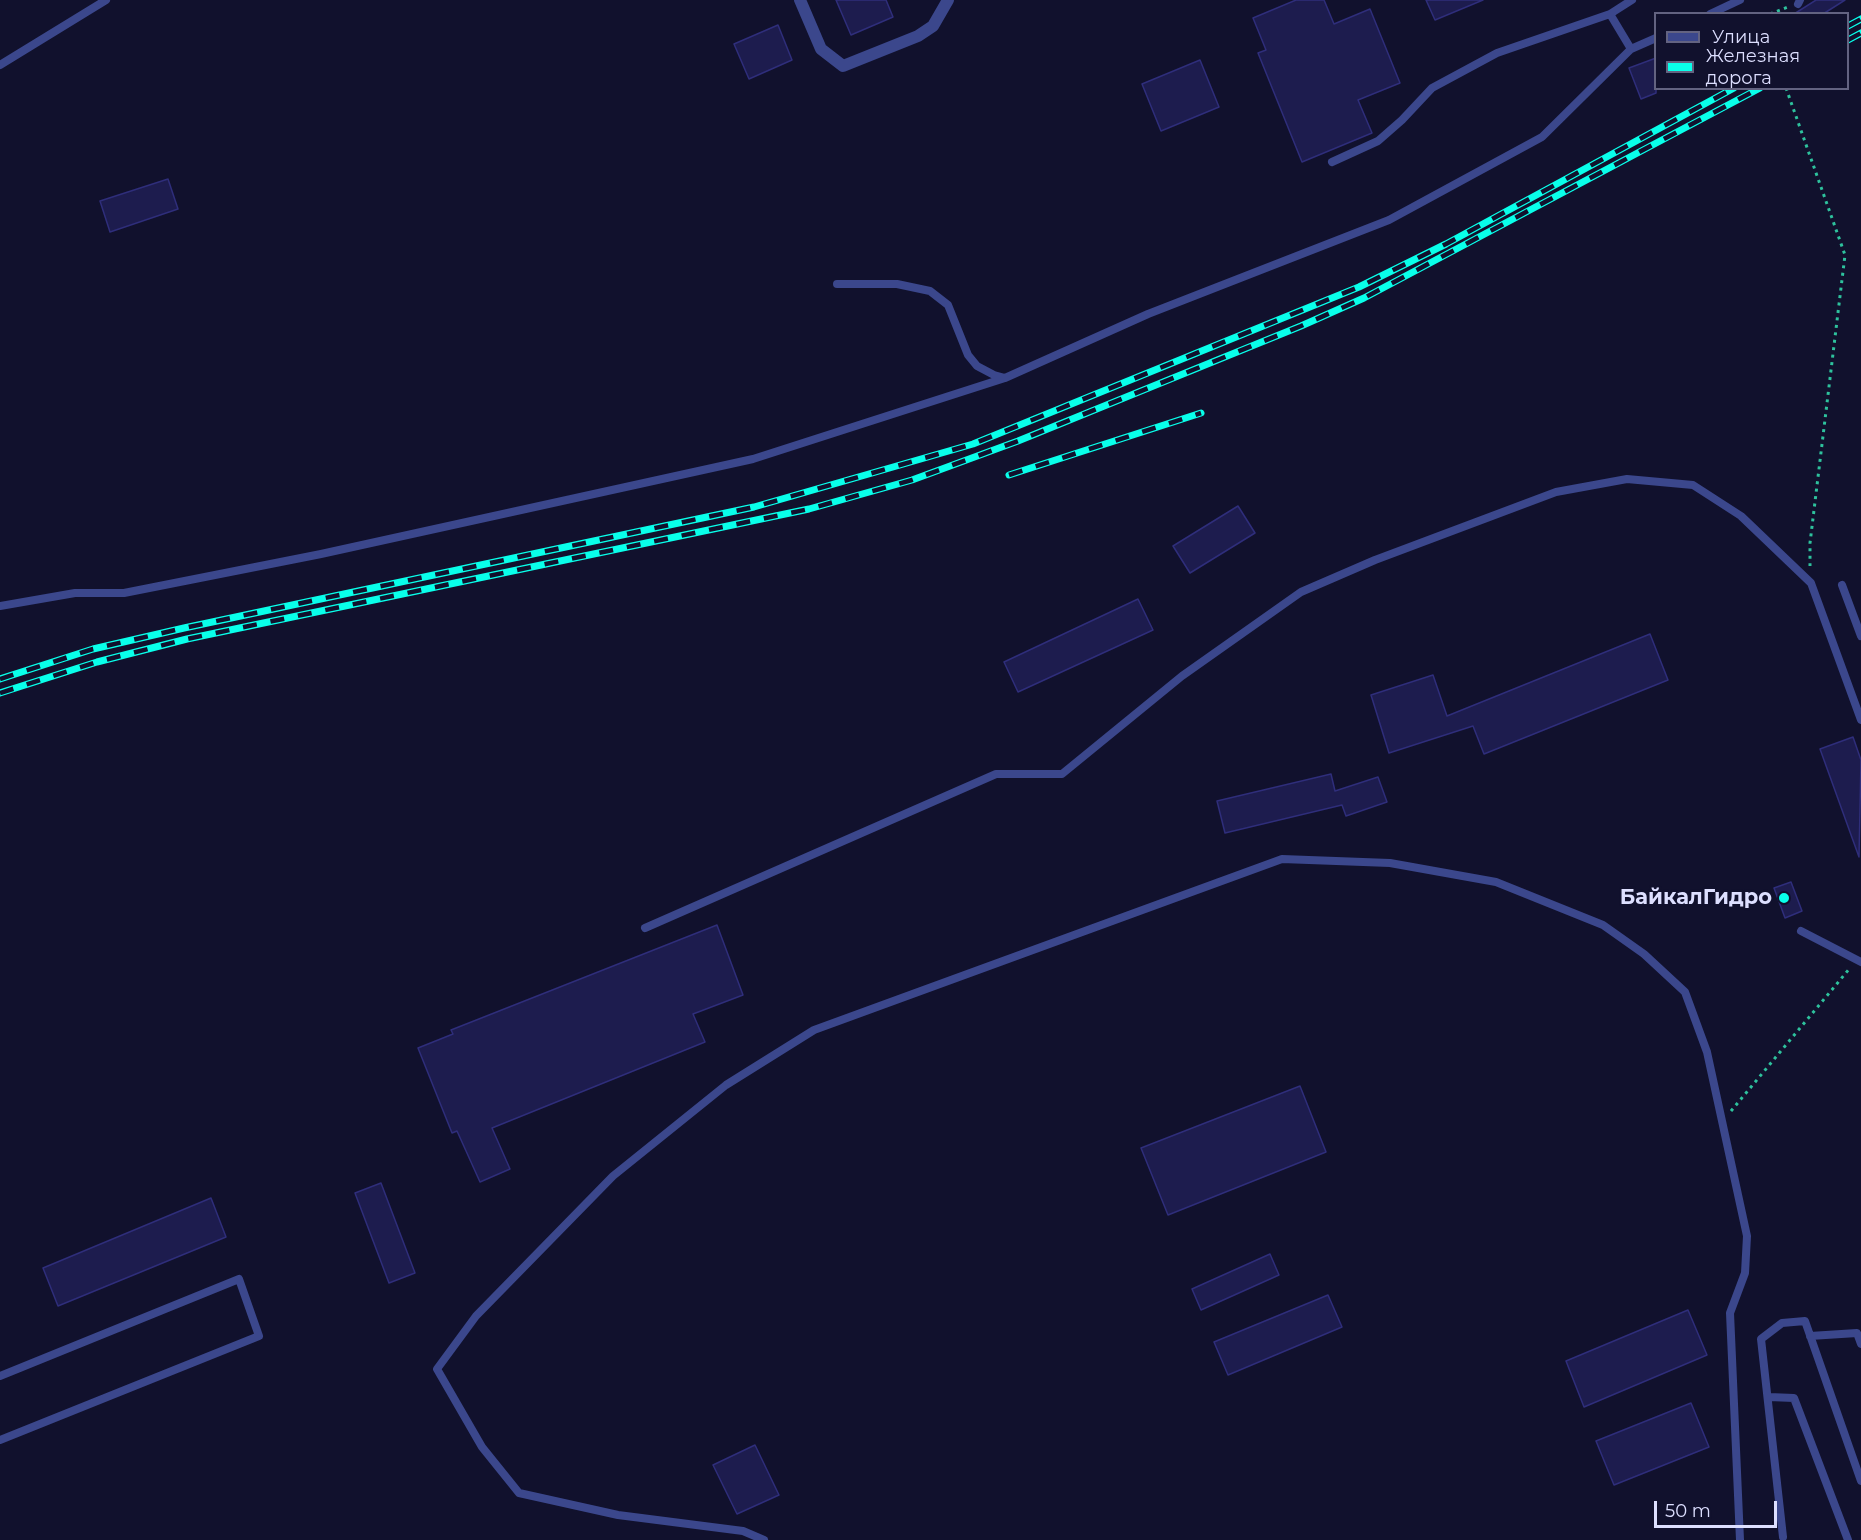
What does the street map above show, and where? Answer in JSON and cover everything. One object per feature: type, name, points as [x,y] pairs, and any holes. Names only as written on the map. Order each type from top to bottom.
[{"type":"street","points":[[800,0],[821,49],[843,66],[918,36],[933,26],[948,0]]},
{"type":"lane","points":[[0,65],[106,0]]},
{"type":"lane","points":[[1332,162],[1378,141],[1402,120],[1432,88],[1497,53],[1610,14],[1632,0]]},
{"type":"lane","points":[[1714,12],[1740,0]]},
{"type":"lane","points":[[1610,14],[1631,49]]},
{"type":"lane","points":[[0,606],[75,593],[124,593],[321,554],[753,459],[1005,378],[1148,314],[1389,220],[1542,137],[1631,49],[1654,39]]},
{"type":"lane","points":[[837,284],[897,284],[930,291],[948,305],[968,355],[977,366],[1005,378]]},
{"type":"lane","points":[[645,928],[996,774],[1062,774],[1182,676],[1301,592],[1375,560],[1556,492],[1627,479],[1692,485],[1741,516],[1811,583],[1861,720]]},
{"type":"lane","points":[[1842,585],[1861,636]]},
{"type":"lane","points":[[764,1540],[743,1531],[618,1515],[519,1493],[482,1448],[437,1369],[476,1316],[613,1176],[726,1085],[814,1030],[1282,859],[1389,863],[1496,882],[1603,925],[1644,954],[1685,992],[1707,1052],[1747,1236],[1745,1273],[1730,1313],[1740,1540]]},
{"type":"lane","points":[[1801,931],[1859,961]]},
{"type":"lane","points":[[0,1376],[239,1279],[259,1336],[0,1440]]},
{"type":"lane","points":[[1783,1537],[1761,1339],[1782,1323],[1805,1321],[1861,1481]]},
{"type":"lane","points":[[1810,1336],[1857,1333],[1860,1341]]},
{"type":"lane","points":[[1769,1397],[1794,1398],[1848,1540]]},
{"type":"path","points":[[1775,12],[1799,2]]},
{"type":"path","points":[[1787,90],[1845,255],[1809,543],[1811,583]]},
{"type":"path","points":[[1722,1121],[1859,961]]},
{"type":"building","points":[[836,0],[886,0],[893,17],[851,35]]},
{"type":"building","points":[[1296,0],[1324,0],[1334,24],[1370,9],[1400,83],[1358,100],[1372,133],[1302,162],[1258,53],[1266,50],[1253,18]]},
{"type":"building","points":[[1426,0],[1483,0],[1435,20]]},
{"type":"building","points":[[1816,0],[1845,0],[1826,12],[1797,12]]},
{"type":"building","points":[[778,25],[792,60],[749,79],[734,44]]},
{"type":"building","points":[[1654,59],[1654,90],[1656,93],[1641,99],[1629,68]]},
{"type":"building","points":[[1200,60],[1219,107],[1161,131],[1142,84]]},
{"type":"building","points":[[168,179],[178,209],[110,232],[100,201]]},
{"type":"building","points":[[1238,506],[1255,533],[1190,573],[1173,546]]},
{"type":"building","points":[[1138,599],[1153,630],[1018,692],[1004,662]]},
{"type":"building","points":[[1650,634],[1668,680],[1484,754],[1473,726],[1389,753],[1371,695],[1433,675],[1447,716]]},
{"type":"building","points":[[1853,737],[1861,760],[1859,857],[1820,749]]},
{"type":"building","points":[[1331,774],[1335,791],[1378,777],[1387,802],[1346,816],[1342,805],[1225,833],[1217,801]]},
{"type":"building","points":[[1791,882],[1802,911],[1785,918],[1774,888]]},
{"type":"building","points":[[717,925],[743,995],[693,1014],[705,1042],[492,1128],[510,1169],[480,1182],[457,1131],[452,1133],[418,1048],[453,1034],[451,1030]]},
{"type":"building","points":[[1300,1086],[1326,1152],[1168,1215],[1141,1148]]},
{"type":"building","points":[[381,1183],[415,1273],[389,1283],[355,1193]]},
{"type":"building","points":[[211,1198],[226,1237],[58,1306],[43,1268]]},
{"type":"building","points":[[1270,1254],[1279,1275],[1201,1310],[1192,1289]]},
{"type":"building","points":[[1328,1295],[1342,1327],[1228,1375],[1214,1342]]},
{"type":"building","points":[[1688,1310],[1707,1355],[1584,1407],[1566,1361]]},
{"type":"building","points":[[1691,1403],[1709,1447],[1614,1485],[1596,1441]]},
{"type":"building","points":[[755,1445],[779,1495],[737,1514],[713,1465]]},
{"type":"railway","points":[[1849,25],[1861,19]]},
{"type":"railway","points":[[1849,39],[1861,33]]},
{"type":"railway","points":[[0,679],[93,649],[184,628],[754,507],[973,444],[1359,287],[1446,244],[1730,90]]},
{"type":"railway","points":[[0,693],[97,662],[187,639],[809,509],[912,480],[1018,441],[1301,326],[1364,298],[1756,90]]},
{"type":"railway","points":[[1009,475],[1201,413]]},
{"type":"place","name":"БайкалГидро","points":[[1784,898]]}]
